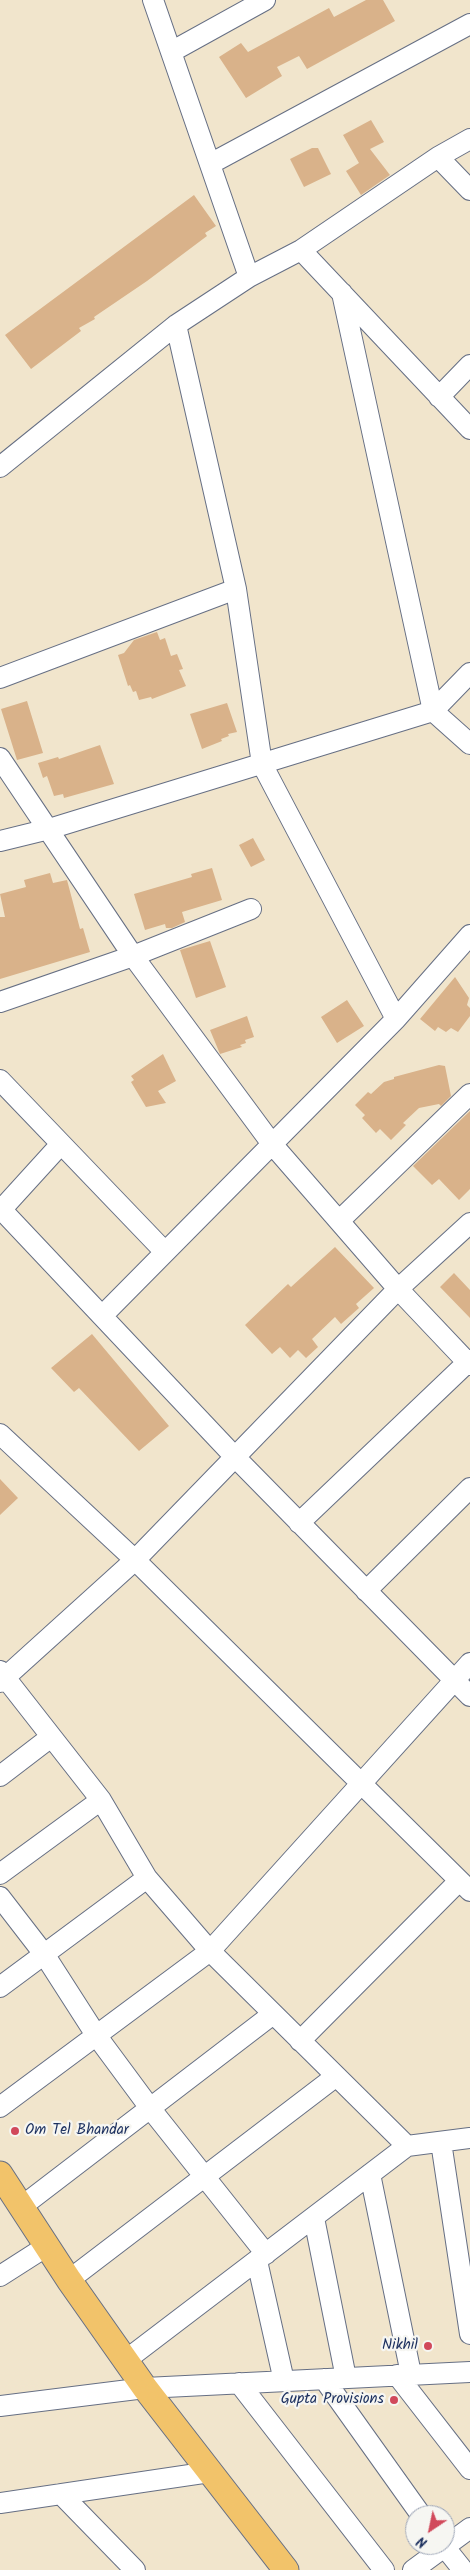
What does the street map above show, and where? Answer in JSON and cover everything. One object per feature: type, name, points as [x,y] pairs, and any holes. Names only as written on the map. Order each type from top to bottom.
[{"type":"main road","points":[[0,2174],[69,2280],[145,2388],[286,2570]]},
{"type":"street","points":[[152,0],[249,277]]},
{"type":"street","points":[[171,52],[266,0]]},
{"type":"street","points":[[210,164],[470,24]]},
{"type":"street","points":[[0,467],[176,325],[249,277],[301,250],[438,157],[470,139]]},
{"type":"street","points":[[438,157],[470,190]]},
{"type":"street","points":[[301,250],[470,429]]},
{"type":"street","points":[[342,293],[433,711],[470,744]]},
{"type":"street","points":[[176,325],[236,589],[262,764],[396,1019]]},
{"type":"street","points":[[439,396],[470,365]]},
{"type":"street","points":[[0,678],[236,589]]},
{"type":"street","points":[[0,841],[49,829],[433,711],[470,673]]},
{"type":"street","points":[[0,758],[133,956],[272,1144],[398,1289],[469,1362],[299,1523]]},
{"type":"street","points":[[0,1002],[133,956],[251,909]]},
{"type":"street","points":[[102,1316],[396,1019],[470,935]]},
{"type":"street","points":[[0,1080],[165,1252]]},
{"type":"street","points":[[339,1221],[470,1094]]},
{"type":"street","points":[[61,1144],[1,1209],[234,1456],[470,1696]]},
{"type":"street","points":[[407,2146],[210,1951],[147,1878],[101,1800],[2,1677],[135,1560],[398,1289],[470,1223]]},
{"type":"street","points":[[0,1434],[135,1560],[465,1886],[300,2041]]},
{"type":"street","points":[[366,1591],[470,1488]]},
{"type":"street","points":[[0,2107],[210,1951],[470,1663]]},
{"type":"street","points":[[0,1776],[51,1737]]},
{"type":"street","points":[[0,1874],[101,1800]]},
{"type":"street","points":[[0,1987],[147,1878]]},
{"type":"street","points":[[0,1897],[44,1954],[96,2035],[262,2257],[284,2381]]},
{"type":"street","points":[[21,2207],[273,2014]]},
{"type":"street","points":[[69,2280],[336,2077]]},
{"type":"street","points":[[126,2360],[407,2146],[470,2138]]},
{"type":"street","points":[[442,2142],[470,2334]]},
{"type":"street","points":[[370,2174],[404,2375],[470,2470]]},
{"type":"street","points":[[314,2218],[346,2378]]},
{"type":"street","points":[[0,2276],[47,2246]]},
{"type":"street","points":[[0,2406],[145,2388],[470,2372]]},
{"type":"street","points":[[324,2379],[414,2505]]},
{"type":"street","points":[[239,2383],[384,2570]]},
{"type":"street","points":[[0,2503],[210,2472]]},
{"type":"street","points":[[61,2494],[135,2570]]},
{"type":"street","points":[[455,2538],[470,2528]]},
{"type":"street","points":[[413,2570],[432,2555]]},
{"type":"street","points":[[450,2555],[462,2570]]},
{"type":"building","points":[[366,0],[383,0],[395,21],[307,69],[299,56],[277,67],[282,76],[246,98],[219,57],[241,43],[248,52],[329,8],[334,17]]},
{"type":"building","points":[[371,120],[384,142],[370,149],[390,175],[361,195],[346,171],[359,163],[343,135]]},
{"type":"building","points":[[312,148],[318,148],[331,174],[304,187],[290,159]]},
{"type":"building","points":[[194,195],[216,226],[205,233],[207,236],[147,281],[94,317],[95,319],[79,328],[81,331],[31,369],[5,335]]},
{"type":"building","points":[[157,632],[160,640],[165,638],[171,656],[177,654],[183,669],[179,670],[186,686],[152,699],[151,697],[139,700],[136,691],[133,692],[130,685],[128,686],[118,655],[124,653],[134,640]]},
{"type":"building","points":[[27,701],[43,753],[17,760],[1,709]]},
{"type":"building","points":[[227,703],[237,732],[228,734],[229,736],[221,739],[222,741],[202,749],[190,714]]},
{"type":"building","points":[[100,745],[114,784],[64,798],[63,794],[54,796],[47,776],[43,778],[38,763],[58,757],[59,759]]},
{"type":"building","points":[[253,838],[265,860],[251,867],[239,845]]},
{"type":"building","points":[[212,868],[222,900],[182,912],[185,922],[172,928],[166,928],[165,924],[145,930],[134,894],[192,877],[191,874]]},
{"type":"building","points":[[50,873],[53,883],[67,880],[80,929],[83,928],[90,952],[0,979],[0,917],[5,917],[0,894],[26,887],[24,880]]},
{"type":"building","points":[[210,941],[226,987],[196,998],[180,950]]},
{"type":"building","points":[[455,977],[469,998],[467,1005],[470,1008],[470,1016],[458,1032],[451,1028],[446,1032],[438,1027],[435,1031],[420,1019]]},
{"type":"building","points":[[347,1000],[364,1026],[337,1043],[321,1017]]},
{"type":"building","points":[[247,1016],[254,1037],[245,1040],[246,1043],[240,1045],[242,1047],[220,1054],[210,1030]]},
{"type":"building","points":[[163,1054],[176,1081],[158,1091],[166,1103],[146,1107],[131,1082],[134,1080],[131,1076]]},
{"type":"building","points":[[439,1065],[445,1066],[451,1096],[441,1106],[439,1104],[419,1108],[403,1123],[406,1125],[391,1140],[380,1129],[376,1133],[362,1118],[365,1115],[355,1105],[368,1092],[371,1094],[384,1082],[394,1079],[394,1077]]},
{"type":"building","points":[[470,1111],[470,1189],[459,1200],[439,1179],[432,1185],[413,1166]]},
{"type":"building","points":[[335,1247],[374,1288],[356,1304],[359,1308],[341,1324],[335,1317],[312,1339],[318,1347],[306,1358],[298,1350],[290,1358],[280,1347],[272,1354],[245,1325],[288,1284],[291,1287]]},
{"type":"building","points":[[454,1273],[470,1290],[470,1318],[440,1287]]},
{"type":"building","points":[[92,1334],[169,1426],[139,1451],[79,1388],[74,1392],[51,1368]]},
{"type":"building","points":[[0,1479],[18,1498],[0,1515]]},
{"type":"place","name":"Om Tel Bhandar","points":[[15,2131]]},
{"type":"place","name":"Nikhil","points":[[428,2346]]},
{"type":"place","name":"Gupta Provisions","points":[[394,2400]]}]
